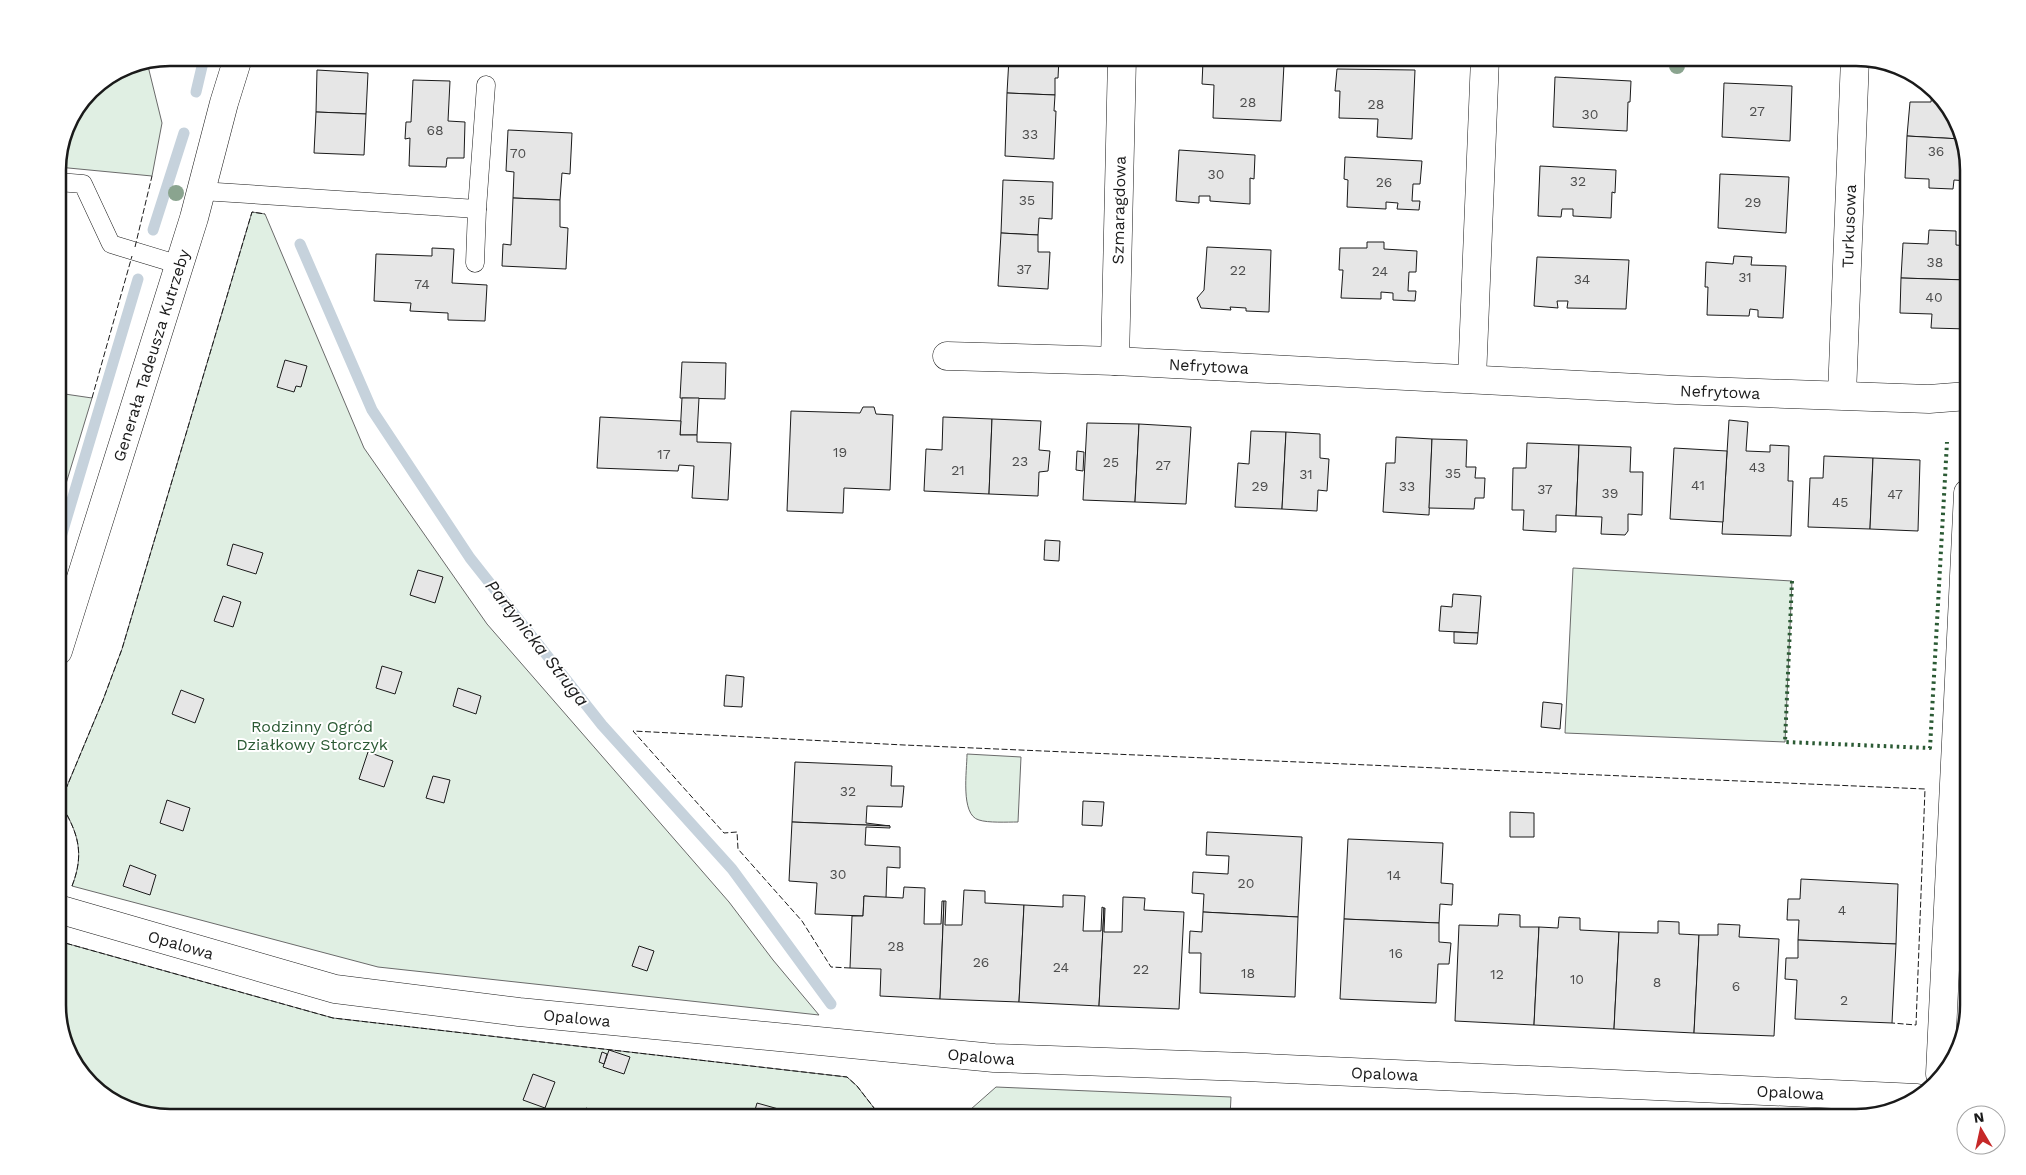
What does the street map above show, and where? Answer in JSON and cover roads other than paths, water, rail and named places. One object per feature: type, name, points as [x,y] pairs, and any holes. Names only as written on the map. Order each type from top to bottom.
[{"type":"street","name":"Generała Tadeusza Kutrzeby","points":[[66,626],[180,265],[236,66]]},
{"type":"street","name":"Szmaragdowa","points":[[1115,362],[1122,66]]},
{"type":"street","points":[[1472,379],[1485,66]]},
{"type":"street","name":"Turkusowa","points":[[1842,395],[1855,66]]},
{"type":"street","name":"Nefrytowa","points":[[947,356],[1115,362],[1676,390],[1960,401]]},
{"type":"street","points":[[1940,1065],[1960,659]]},
{"type":"street","name":"Opalowa","points":[[66,911],[335,990],[539,1014],[994,1058],[1255,1067],[1903,1097]]},
{"type":"lane","points":[[475,263],[476,209],[486,84]]},
{"type":"lane","points":[[66,183],[84,184],[111,244],[180,265]]},
{"type":"lane","points":[[201,191],[476,209]]},
{"type":"waterway","points":[[196,92],[202,66]]},
{"type":"waterway","points":[[153,230],[184,133]]},
{"type":"waterway","name":"Partynicka Struga","points":[[300,244],[372,410],[470,558],[602,725],[732,869],[831,1004]]},
{"type":"waterway","points":[[66,520],[138,279]]},
{"type":"park label","name":"Rodzinny Ogród Działkowy Storczyk","points":[[312,735]]}]
